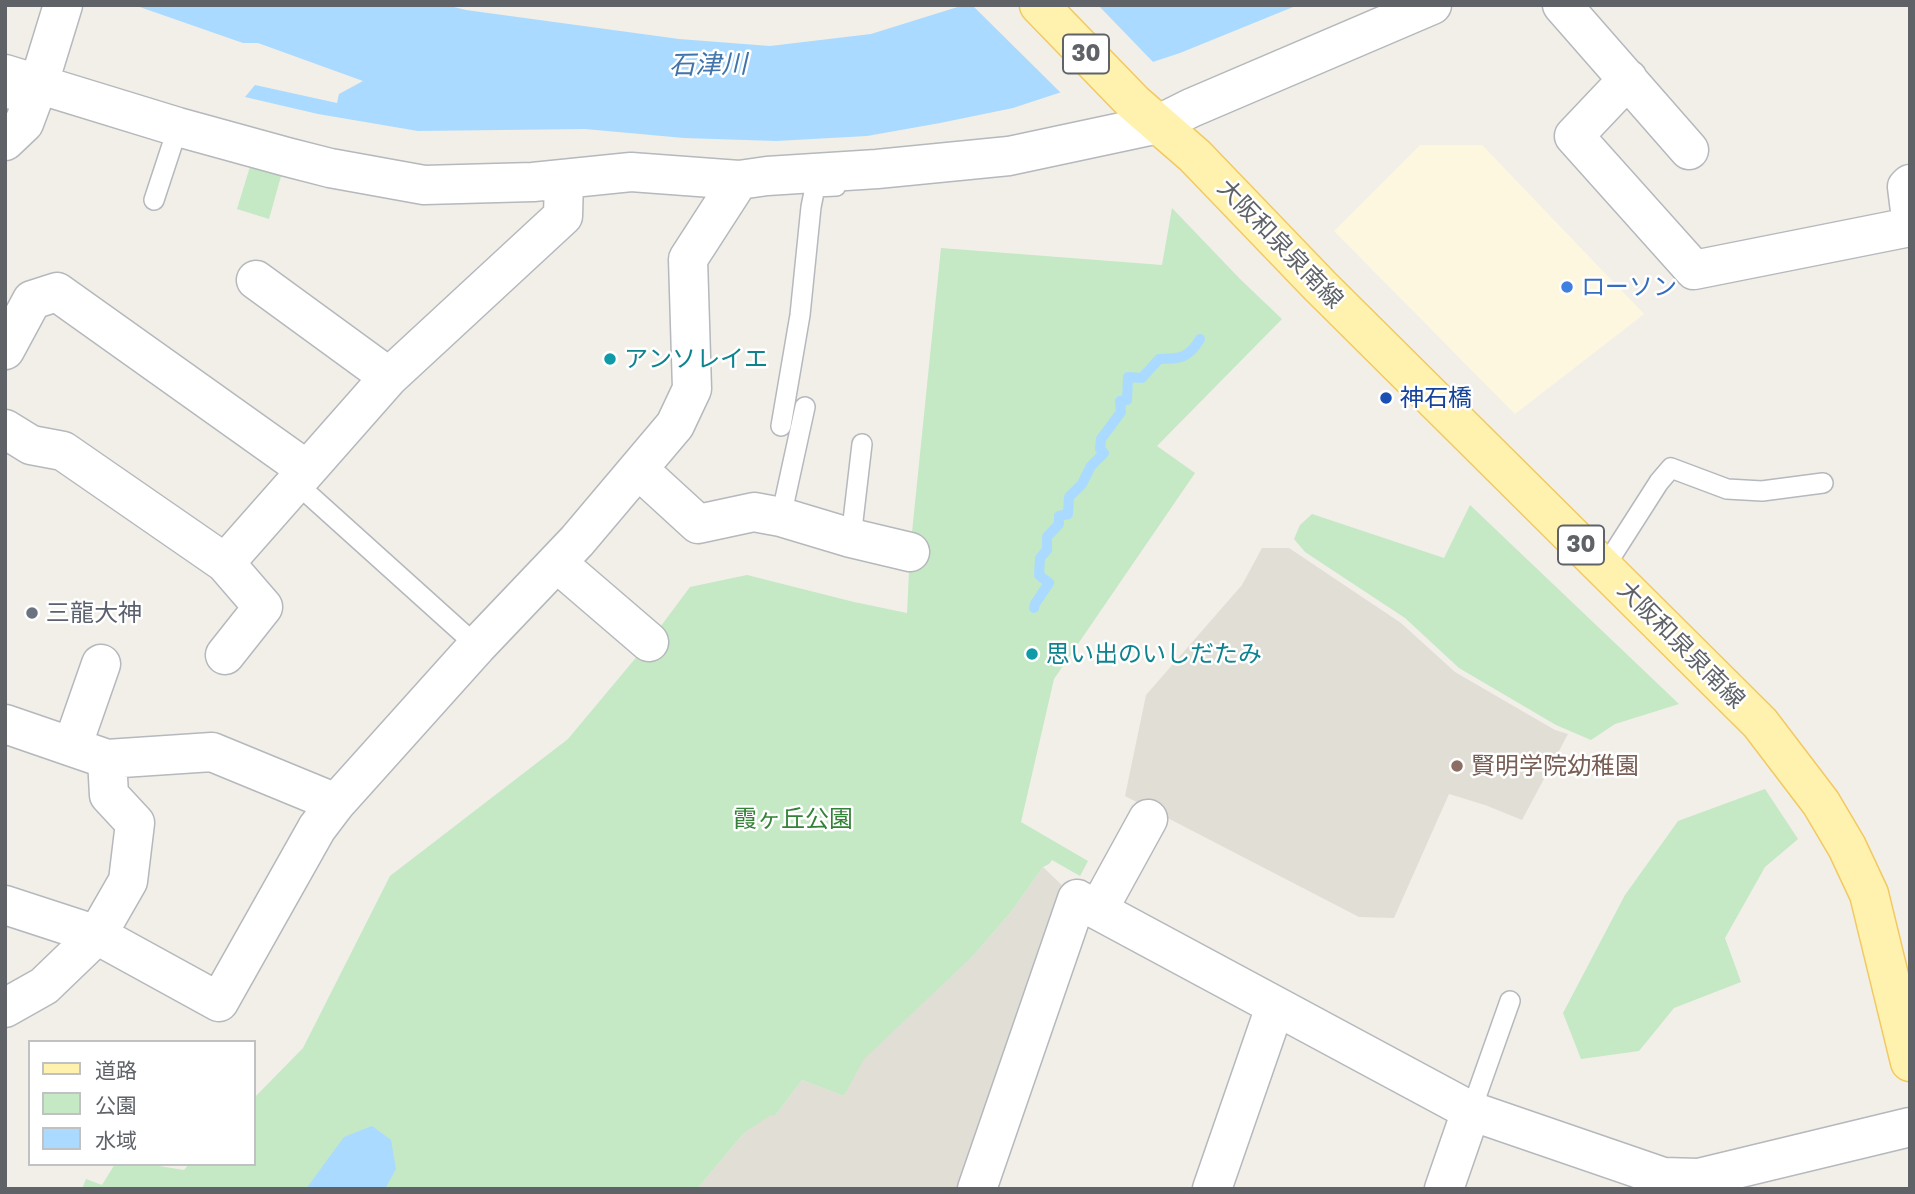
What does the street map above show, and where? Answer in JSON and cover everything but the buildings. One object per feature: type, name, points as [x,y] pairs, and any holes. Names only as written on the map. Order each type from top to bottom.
[{"type":"main road","name":"大阪和泉泉南線","points":[[1039,5],[1146,113],[1195,156],[1320,286],[1760,723],[1821,803],[1847,847],[1869,894],[1910,1062]]},
{"type":"street","points":[[5,141],[24,122],[25,85],[63,5]]},
{"type":"street","points":[[25,85],[330,168],[424,185],[564,179],[631,172],[753,178],[1009,156],[1146,113],[1191,108],[1432,5]]},
{"type":"street","points":[[1562,5],[1689,150]]},
{"type":"street","points":[[1628,79],[1574,136],[1694,270],[1910,227]]},
{"type":"street","points":[[5,905],[97,935],[219,1002],[317,828],[336,803],[477,646],[557,563],[675,425],[692,389],[688,259],[753,178]]},
{"type":"street","points":[[225,563],[389,377],[563,216],[564,179]]},
{"type":"street","points":[[1910,184],[1907,187],[1910,211]]},
{"type":"street","points":[[256,280],[389,377]]},
{"type":"street","points":[[5,350],[32,300],[57,292],[301,476]]},
{"type":"street","points":[[5,429],[31,445],[63,451],[225,563],[263,607],[225,655]]},
{"type":"street","points":[[639,470],[698,524],[754,512],[910,552]]},
{"type":"street","points":[[557,563],[649,642]]},
{"type":"street","points":[[72,747],[101,664]]},
{"type":"street","points":[[5,724],[107,759],[212,752],[336,803]]},
{"type":"street","points":[[5,1008],[44,986],[97,935],[128,881],[135,823],[109,795],[107,759]]},
{"type":"street","points":[[1098,910],[1148,819]]},
{"type":"street","points":[[977,1189],[1077,899],[1471,1111],[1683,1185],[1699,1178],[1910,1127]]},
{"type":"street","points":[[1212,1189],[1275,1007]]},
{"type":"street","points":[[1444,1189],[1471,1111]]},
{"type":"lane","points":[[154,200],[178,127]]},
{"type":"lane","points":[[781,426],[800,315],[815,187],[874,184],[867,170]]},
{"type":"lane","points":[[781,517],[805,407]]},
{"type":"lane","points":[[851,538],[862,444]]},
{"type":"lane","points":[[1604,568],[1659,482],[1671,468],[1727,489],[1762,491],[1823,483]]},
{"type":"lane","points":[[301,476],[477,646]]},
{"type":"lane","points":[[1471,1111],[1510,1001]]},
{"type":"shaded area","points":[[1420,145],[1482,145],[1644,314],[1515,414],[1334,231]]},
{"type":"shaded area","points":[[1262,548],[1289,548],[1401,623],[1455,672],[1555,730],[1568,734],[1522,820],[1449,794],[1394,918],[1359,917],[1125,796],[1146,695],[1242,585]]},
{"type":"shaded area","points":[[1043,867],[1065,888],[961,1189],[697,1189],[744,1133],[771,1114],[775,1116],[802,1080],[844,1096],[863,1059],[972,957],[1011,912]]},
{"type":"green space","points":[[252,160],[283,169],[269,219],[237,209]]},
{"type":"green space","name":"霞ヶ丘公園","points":[[1172,208],[1282,319],[1157,446],[1195,473],[1054,679],[1021,822],[1088,861],[1080,876],[1052,860],[1043,867],[1011,912],[972,957],[864,1059],[844,1096],[802,1080],[775,1116],[771,1115],[744,1133],[697,1189],[82,1189],[86,1179],[102,1185],[114,1166],[159,1166],[184,1170],[187,1166],[256,1166],[256,1096],[303,1048],[390,876],[568,739],[649,642],[690,587],[747,575],[907,613],[910,552],[941,248],[1162,265]]},
{"type":"green space","points":[[1470,505],[1679,704],[1615,724],[1591,740],[1556,725],[1459,668],[1405,618],[1305,552],[1294,539],[1300,525],[1312,514],[1444,558]]},
{"type":"green space","points":[[1765,789],[1798,839],[1765,867],[1725,938],[1741,982],[1674,1008],[1639,1051],[1581,1059],[1563,1013],[1625,895],[1678,821]]},
{"type":"water","name":"石津川","points":[[134,5],[446,5],[679,39],[770,46],[871,34],[964,5],[1298,5],[1180,53],[1013,108],[867,136],[776,141],[684,138],[585,129],[418,131],[318,114],[245,97],[255,85],[337,103],[339,94],[363,81],[258,43],[243,43]]},
{"type":"water","points":[[372,1126],[391,1140],[396,1169],[385,1189],[306,1189],[344,1137]]},
{"type":"pier","points":[[972,5],[1098,5],[1156,65],[1063,95]]},
{"type":"waterway","points":[[1034,608],[1049,583],[1039,575],[1040,558],[1047,550],[1047,537],[1059,524],[1059,516],[1068,514],[1069,497],[1104,453],[1100,449],[1101,439],[1121,412],[1120,401],[1127,400],[1128,377],[1142,378],[1159,359],[1173,359],[1188,354],[1200,339]]},
{"type":"place","name":"ローソン","points":[[1567,287]]},
{"type":"place","name":"アンソレイエ","points":[[610,359]]},
{"type":"place","name":"神石橋","points":[[1386,398]]},
{"type":"place","name":"三龍大神","points":[[32,613]]},
{"type":"place","name":"思い出のいしだたみ","points":[[1032,654]]},
{"type":"place","name":"賢明学院幼稚園","points":[[1457,766]]}]
